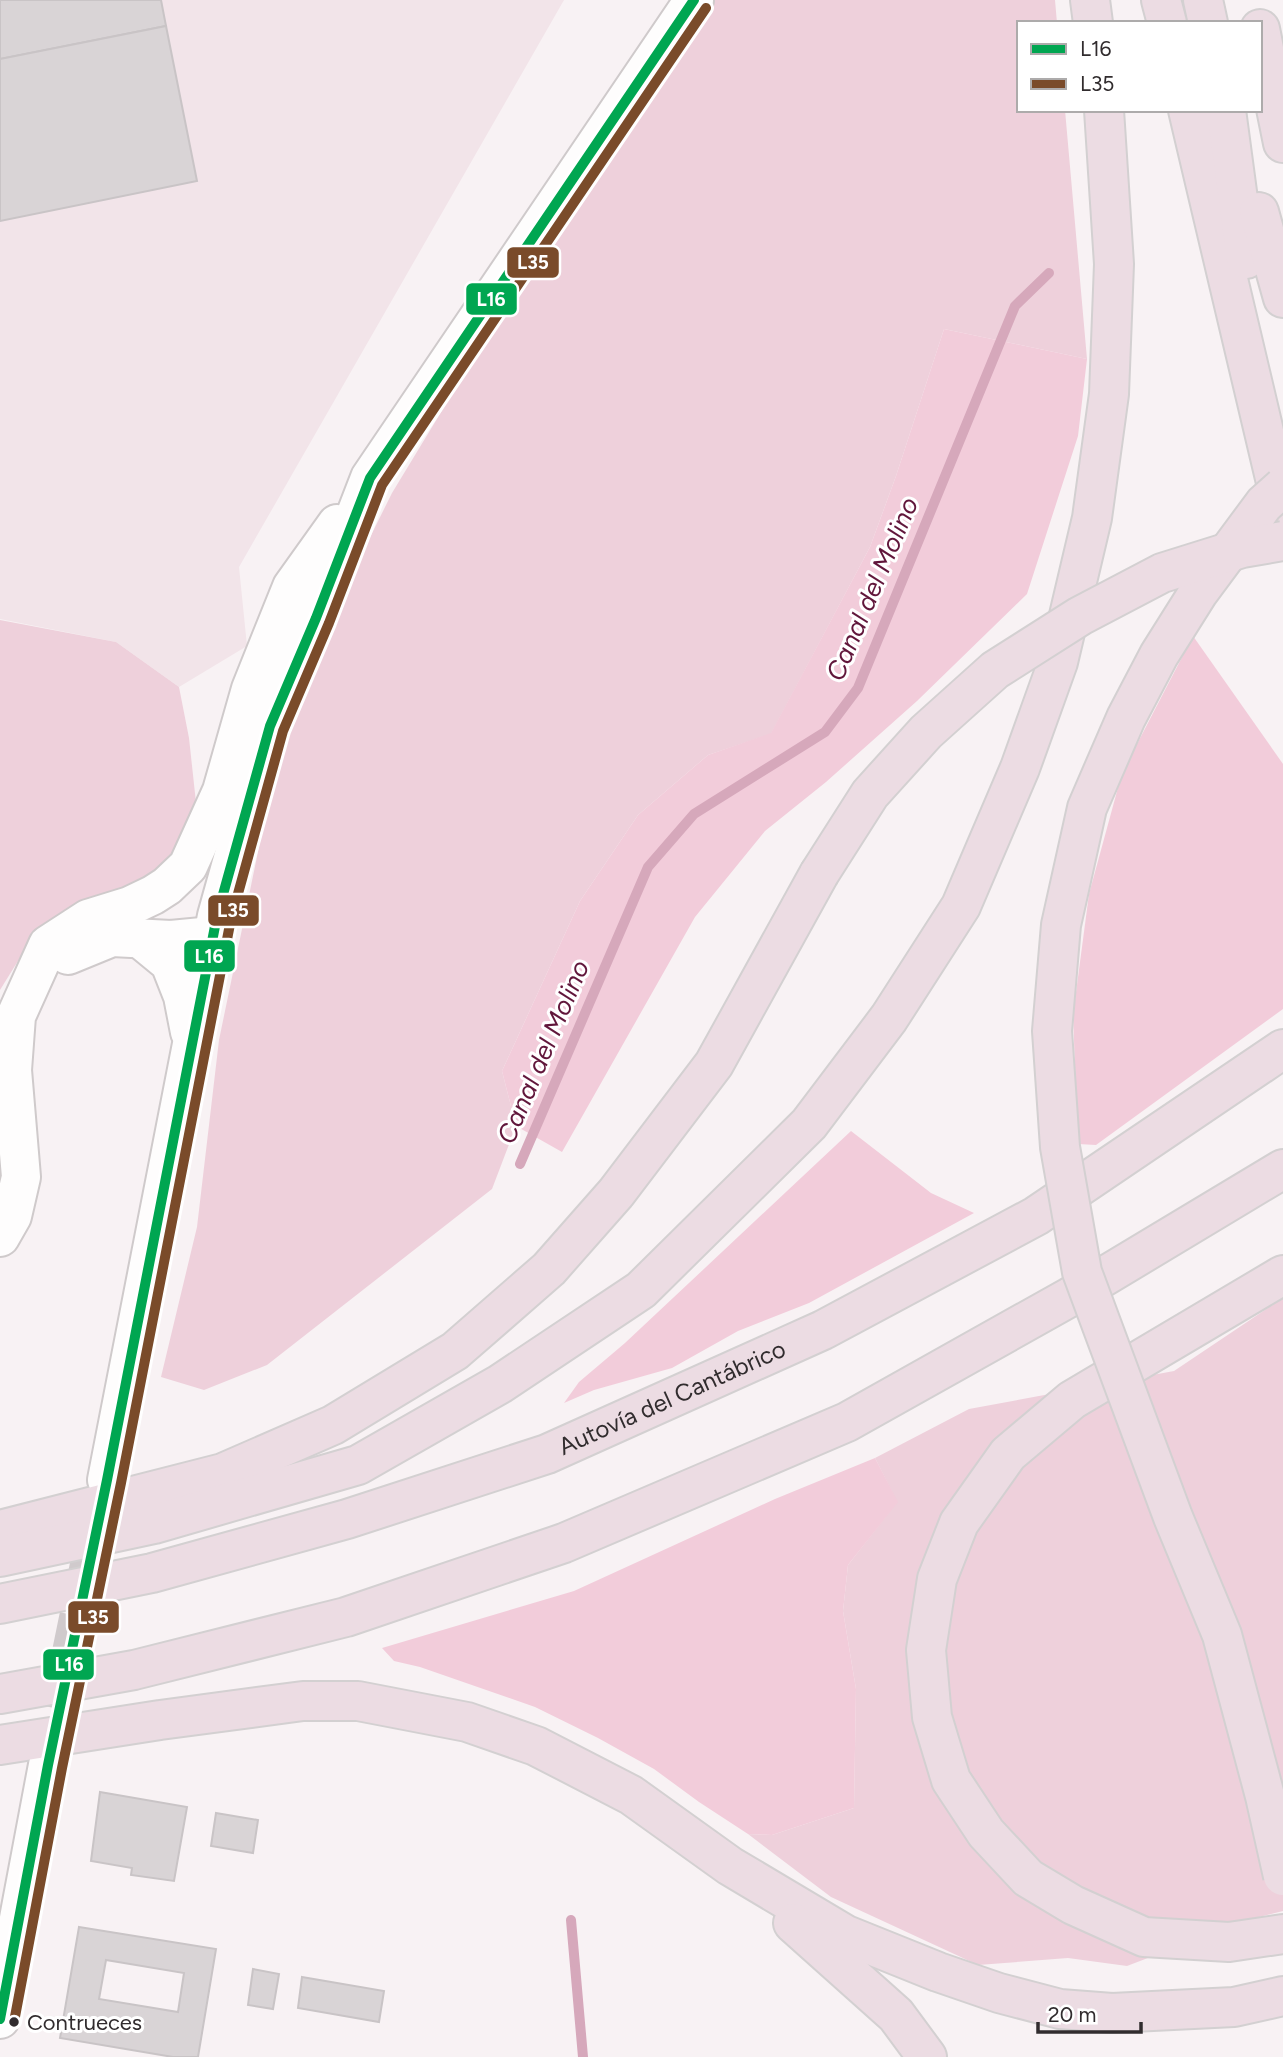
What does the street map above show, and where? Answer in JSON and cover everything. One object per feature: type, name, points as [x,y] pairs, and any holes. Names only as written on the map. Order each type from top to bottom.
[{"type":"highway","points":[[1090,0],[1093,21]]},
{"type":"highway","points":[[1161,0],[1166,21]]},
{"type":"highway","points":[[1203,0],[1208,21]]},
{"type":"highway","points":[[1254,0],[1259,21]]},
{"type":"highway","points":[[1262,38],[1283,143]]},
{"type":"highway","points":[[0,1557],[154,1524],[358,1465],[500,1384],[640,1290],[809,1124],[889,1018],[961,906],[1020,768],[1058,662],[1092,518],[1109,394],[1114,264],[1104,112]]},
{"type":"highway","points":[[1188,112],[1278,476],[1264,504],[1198,593],[1159,655],[1126,719],[1087,808],[1061,925],[1052,1031],[1060,1147],[1082,1272],[1163,1492],[1222,1635],[1265,1796],[1283,1876]]},
{"type":"highway","points":[[1228,112],[1283,512]]},
{"type":"highway","points":[[1229,112],[1283,298]]},
{"type":"highway","points":[[0,1530],[223,1473],[333,1425],[455,1351],[549,1269],[616,1193],[714,1064],[819,874],[870,794],[926,732],[995,670],[1080,616],[1162,573],[1242,548],[1283,541]]},
{"type":"highway","name":"Autovía del Cantábrico","points":[[0,1604],[165,1569],[347,1519],[547,1454],[823,1330],[1036,1216],[1283,1049]]},
{"type":"highway","points":[[0,1695],[134,1670],[346,1617],[564,1543],[847,1422],[1070,1297],[1283,1170]]},
{"type":"highway","points":[[1283,1275],[1073,1400],[1008,1454],[959,1523],[937,1579],[926,1650],[932,1717],[951,1780],[986,1833],[1028,1878],[1073,1905],[1144,1937],[1229,1942],[1283,1934]]},
{"type":"highway","points":[[0,1745],[303,1701],[358,1702],[467,1722],[536,1746],[631,1795],[730,1866],[846,1935],[999,1993],[1060,2009],[1112,2013],[1234,2007],[1283,1996]]},
{"type":"highway","points":[[730,1866],[896,2015],[928,2057]]},
{"type":"street","points":[[0,1237],[12,1216],[21,1177],[12,1070],[16,1016],[34,977],[61,958],[112,937],[136,923],[188,866],[222,791],[251,689],[292,587],[370,478],[682,10]]},
{"type":"street","points":[[107,1480],[213,936],[270,726],[316,618],[370,478]]},
{"type":"street","points":[[136,923],[213,936]]},
{"type":"street","points":[[136,923],[170,963],[183,996],[192,1044]]},
{"type":"street","points":[[0,2019],[48,1765]]},
{"type":"shaded area","points":[[0,0],[564,0],[239,567],[247,646],[179,687],[116,642],[0,619]]},
{"type":"shaded area","points":[[714,0],[1055,0],[1057,21],[1017,21],[1017,112],[1065,112],[1087,359],[944,329],[870,547],[771,734],[708,755],[638,815],[580,901],[502,1071],[516,1126],[492,1189],[267,1365],[204,1390],[161,1377],[197,1227],[219,1040],[265,818],[311,656],[392,493],[446,404]]},
{"type":"shaded area","points":[[944,329],[1087,359],[1078,436],[1027,594],[917,701],[826,782],[765,831],[695,917],[562,1152],[516,1126],[502,1071],[580,901],[638,815],[708,755],[771,733],[870,547]]},
{"type":"shaded area","points":[[0,620],[116,642],[179,687],[189,738],[198,821],[152,877],[81,902],[39,927],[0,990]]},
{"type":"shaded area","points":[[1193,636],[1283,764],[1283,1009],[1096,1145],[1078,1144],[1073,1015],[1089,894],[1122,773]]},
{"type":"shaded area","points":[[851,1131],[931,1193],[974,1213],[809,1303],[738,1331],[672,1368],[594,1390],[564,1403],[579,1382],[625,1343]]},
{"type":"shaded area","points":[[1283,1298],[1283,1911],[1247,1920],[1127,1966],[1068,1958],[978,1965],[831,1897],[748,1834],[772,1835],[854,1808],[856,1689],[843,1611],[848,1565],[897,1502],[875,1458],[969,1409],[1174,1371]]},
{"type":"shaded area","points":[[875,1458],[898,1502],[848,1565],[843,1611],[856,1689],[854,1808],[772,1835],[748,1834],[654,1769],[598,1738],[535,1707],[420,1667],[394,1661],[382,1648],[574,1591],[775,1499]]},
{"type":"building","points":[[0,0],[161,0],[166,26],[0,59]]},
{"type":"building","points":[[166,26],[197,181],[0,221],[0,59]]},
{"type":"building","points":[[100,1792],[187,1807],[174,1881],[131,1875],[132,1868],[91,1861]]},
{"type":"building","points":[[216,1813],[258,1820],[253,1853],[211,1846]]},
{"type":"building","points":[[79,1927],[216,1949],[198,2057],[173,2057],[60,2038]],"holes":[[[106,1960],[184,1973],[178,2012],[99,1999]]]},
{"type":"building","points":[[253,1969],[279,1974],[273,2009],[248,2005]]},
{"type":"building","points":[[302,1977],[384,1991],[379,2022],[298,2008]]},
{"type":"waterway","name":"Canal del Molino","points":[[520,1164],[648,867],[694,814],[825,732],[858,688],[1015,306],[1049,273]]},
{"type":"waterway","name":"Canal del Molino","points":[[571,1920],[583,2057]]},
{"type":"tunnel","points":[[48,1765],[101,1506]]},
{"type":"transit line","name":"L16","points":[[0,2019],[217,916],[270,726],[316,618],[370,478],[694,0]]},
{"type":"transit line","name":"L35","points":[[14,2022],[231,919],[283,731],[329,623],[382,485],[706,8]]},
{"type":"place","name":"Contrueces","points":[[14,2022]]}]
